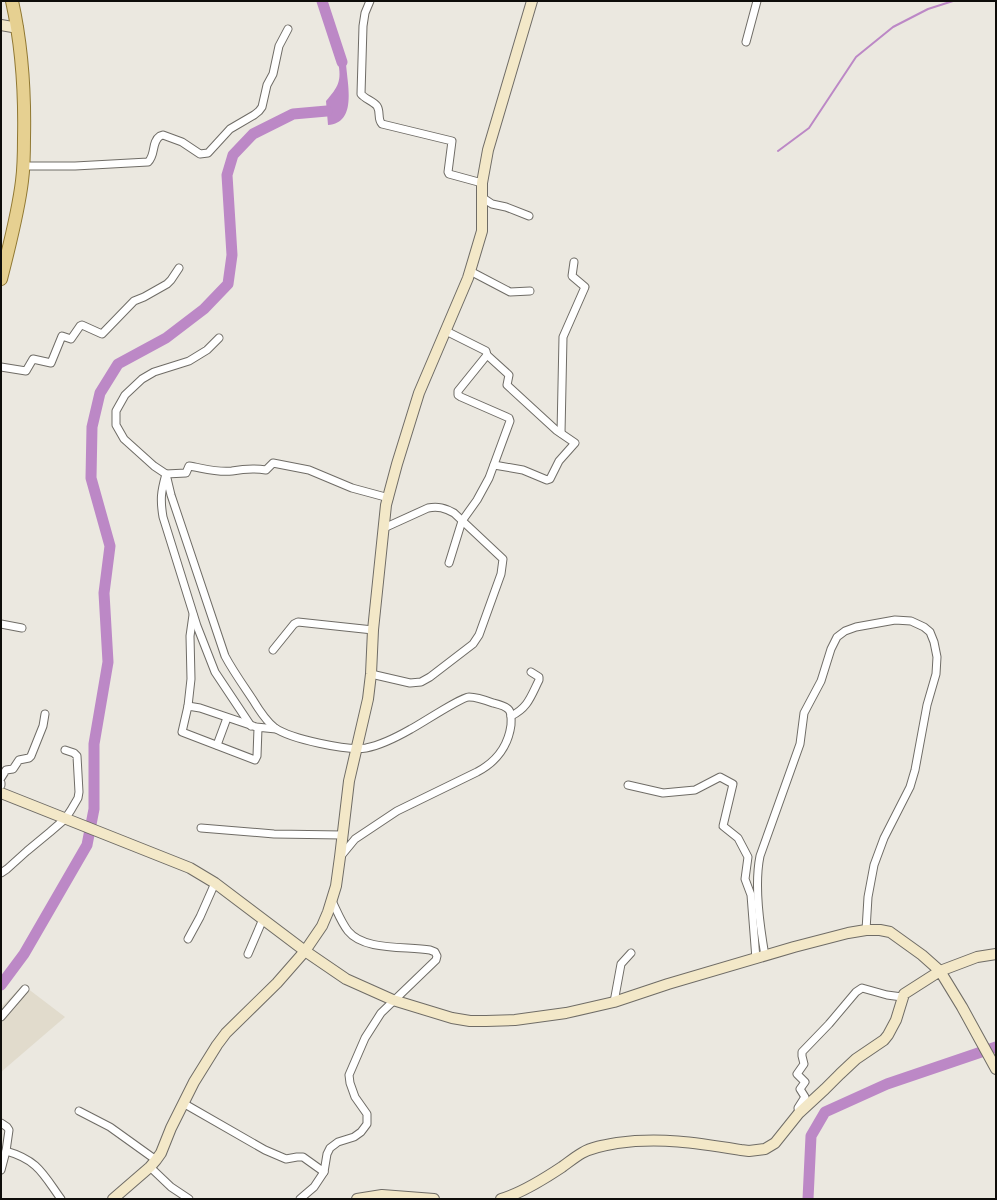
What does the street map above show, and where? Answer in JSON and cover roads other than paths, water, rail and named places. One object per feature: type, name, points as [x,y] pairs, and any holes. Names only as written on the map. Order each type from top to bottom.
[{"type":"main road","points":[[1,279],[18,205],[23,166],[25,105],[23,69],[18,28],[12,1]]},
{"type":"street","points":[[370,1],[363,26],[361,94],[376,105],[379,121],[382,124],[452,141],[448,172],[450,174],[482,183]]},
{"type":"street","points":[[113,1199],[153,1163],[161,1153],[183,1103],[217,1045],[226,1033],[277,984],[305,951],[322,926],[332,902],[341,856],[342,835],[349,782],[368,699],[373,630],[386,505],[419,393],[470,271],[482,231],[482,183],[488,150],[532,1]]},
{"type":"street","points":[[746,42],[757,1]]},
{"type":"street","points":[[1,25],[18,28]]},
{"type":"street","points":[[23,166],[75,166],[148,162],[152,157],[156,140],[163,135],[182,142],[200,154],[208,153],[230,129],[259,111],[262,106],[267,85],[273,74],[279,46],[288,29]]},
{"type":"street","points":[[483,198],[492,204],[506,207],[529,216]]},
{"type":"street","points":[[561,433],[562,337],[585,287],[572,276],[574,262]]},
{"type":"street","points":[[1,368],[26,371],[33,359],[51,363],[62,336],[71,339],[82,325],[102,334],[134,301],[167,284],[179,268]]},
{"type":"street","points":[[470,271],[510,292],[530,291]]},
{"type":"street","points":[[446,331],[486,351],[487,355],[509,375],[507,385],[561,433],[575,443],[559,461],[550,479],[547,480],[523,470],[494,465]]},
{"type":"street","points":[[219,338],[207,350],[189,361],[154,372],[142,379],[125,395],[116,411],[116,425],[124,439],[154,466],[166,474],[186,473],[189,466],[217,471],[232,471],[256,468],[266,470],[272,464],[278,464],[309,470],[352,488],[389,498]]},
{"type":"street","points":[[449,563],[462,521],[486,484],[510,420],[461,398],[458,393],[487,355]]},
{"type":"street","points":[[166,474],[161,491],[163,517],[194,614],[216,675],[254,727],[256,759],[247,758],[182,732],[188,706],[191,679],[190,636],[194,614]]},
{"type":"street","points":[[166,474],[171,495],[225,656],[239,680],[265,718],[276,729]]},
{"type":"street","points":[[371,674],[410,682],[421,682],[430,677],[473,644],[479,634],[501,574],[503,559],[454,513],[444,508],[435,506],[428,508],[384,528]]},
{"type":"street","points":[[761,957],[758,869],[760,856],[800,744],[804,713],[821,680],[836,637],[845,631],[862,626],[895,620],[911,621],[924,626],[932,637],[937,657],[936,674],[926,705],[912,781],[907,794],[884,838],[874,865],[868,897],[866,930]]},
{"type":"street","points":[[273,650],[294,624],[298,622],[373,630]]},
{"type":"street","points":[[1,624],[22,628]]},
{"type":"street","points":[[511,716],[521,711],[526,705],[539,680],[539,677],[531,672]]},
{"type":"street","points":[[188,706],[200,708],[254,727],[276,729],[309,740],[357,749],[383,743],[410,730],[466,697],[481,699],[501,705],[508,709],[511,716],[510,729],[505,747],[487,766],[445,789],[397,811],[355,839],[341,856]]},
{"type":"street","points":[[1,778],[6,770],[13,769],[19,760],[30,758],[43,726],[45,714]]},
{"type":"street","points":[[217,745],[227,718]]},
{"type":"street","points":[[1,873],[65,819],[76,802],[79,787],[77,756],[74,753],[65,750]]},
{"type":"street","points":[[628,785],[663,793],[695,790],[720,777],[733,784],[723,826],[738,838],[748,857],[745,879],[751,895],[761,957]]},
{"type":"street","points":[[1,793],[190,868],[215,883],[305,951],[346,979],[393,1000],[452,1018],[486,1022],[515,1020],[566,1013],[614,1002],[668,984],[794,947],[848,933],[866,930],[890,932],[922,955],[940,971],[996,1069]]},
{"type":"street","points":[[201,828],[274,834],[342,835]]},
{"type":"street","points":[[188,939],[200,917],[215,883]]},
{"type":"street","points":[[300,1199],[314,1187],[324,1172],[327,1154],[330,1148],[338,1142],[354,1137],[366,1127],[366,1114],[355,1097],[349,1075],[372,1025],[393,1000],[436,960],[437,956],[433,951],[423,949],[371,944],[361,941],[347,930],[332,902]]},
{"type":"street","points":[[248,954],[263,919]]},
{"type":"street","points":[[614,1002],[621,964],[631,953]]},
{"type":"street","points":[[501,1199],[512,1198],[582,1153],[596,1147],[636,1140],[676,1140],[749,1151],[765,1149],[775,1143],[799,1113],[856,1059],[879,1044],[888,1035],[896,1020],[902,997],[907,991],[940,971],[977,957],[996,954]]},
{"type":"street","points":[[799,1113],[798,1108],[804,1097],[800,1089],[805,1082],[797,1074],[804,1065],[802,1052],[830,1024],[856,992],[862,988],[887,995],[902,997]]},
{"type":"street","points":[[1,1017],[24,989]]},
{"type":"street","points":[[183,1103],[265,1150],[286,1159],[303,1157],[324,1172]]},
{"type":"street","points":[[79,1111],[110,1127],[153,1163],[171,1187],[183,1198]]},
{"type":"street","points":[[1,1123],[9,1130],[1,1170]]},
{"type":"street","points":[[6,1151],[19,1155],[41,1170],[61,1199]]},
{"type":"street","points":[[357,1199],[382,1195],[434,1199]]},
{"type":"waterway","points":[[322,1],[342,62]]},
{"type":"waterway","points":[[778,151],[809,128],[856,57],[893,27],[928,9],[953,1]]},
{"type":"waterway","points":[[1,985],[24,954],[87,845],[94,809],[94,744],[108,662],[104,593],[110,546],[91,478],[92,427],[100,393],[118,364],[166,338],[204,309],[228,284],[232,255],[227,175],[233,155],[253,134],[293,114],[327,111]]},
{"type":"waterway","points":[[808,1199],[811,1136],[825,1112],[887,1084],[996,1047]]}]
